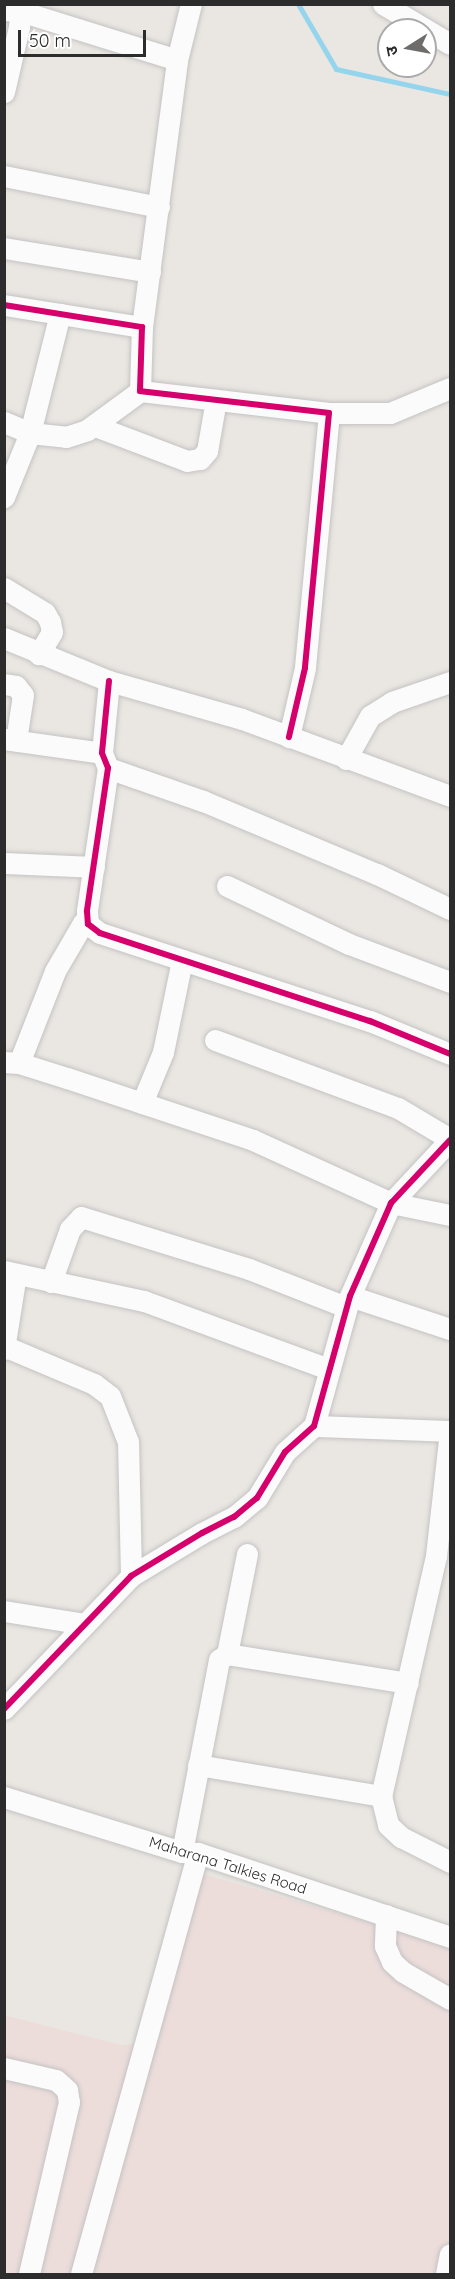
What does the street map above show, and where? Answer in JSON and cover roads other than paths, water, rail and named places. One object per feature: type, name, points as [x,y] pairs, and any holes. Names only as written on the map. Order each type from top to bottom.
[{"type":"street","points":[[140,391],[142,327],[177,60],[191,4]]},
{"type":"street","points":[[383,4],[450,44]]},
{"type":"street","points":[[4,92],[15,9],[177,60]]},
{"type":"street","points":[[4,176],[159,207]]},
{"type":"street","points":[[4,248],[150,272]]},
{"type":"street","points":[[4,305],[142,327]]},
{"type":"street","points":[[4,497],[30,433],[60,314]]},
{"type":"street","points":[[4,422],[30,433],[66,436],[94,426],[140,391],[330,413],[390,413],[450,388]]},
{"type":"street","points":[[94,426],[187,461],[200,459],[207,451],[216,400]]},
{"type":"street","points":[[289,737],[305,668],[330,413]]},
{"type":"street","points":[[4,588],[45,613],[50,622],[52,632],[39,654]]},
{"type":"street","points":[[4,638],[109,681],[242,719],[450,796]]},
{"type":"street","points":[[88,924],[105,760],[109,681]]},
{"type":"street","points":[[346,759],[370,716],[392,702],[450,682]]},
{"type":"street","points":[[4,684],[16,686],[23,695],[10,740],[105,760],[377,874],[450,909]]},
{"type":"street","points":[[4,863],[94,867]]},
{"type":"street","points":[[227,886],[349,944],[450,982]]},
{"type":"street","points":[[450,1054],[370,1021],[100,933],[83,923],[55,971],[12,1062],[253,1140],[391,1203],[450,1215]]},
{"type":"street","points":[[142,1103],[163,1052],[182,960]]},
{"type":"street","points":[[4,1709],[131,1576],[202,1533],[234,1517],[257,1498],[285,1452],[314,1426],[348,1301],[391,1203],[450,1140],[398,1108],[215,1040]]},
{"type":"street","points":[[51,1282],[70,1229],[81,1217],[348,1301],[450,1329]]},
{"type":"street","points":[[131,1576],[128,1442],[110,1396],[94,1384],[5,1347],[10,1272],[144,1301],[329,1369]]},
{"type":"street","points":[[314,1426],[450,1431],[436,1556],[381,1796],[388,1825],[401,1837],[450,1862]]},
{"type":"street","points":[[81,2274],[190,1852],[198,1765],[219,1660],[226,1654],[247,1554]]},
{"type":"street","points":[[4,1611],[84,1624]]},
{"type":"street","points":[[226,1654],[408,1683]]},
{"type":"street","points":[[198,1765],[381,1796]]},
{"type":"street","name":"Maharana Talkies Road","points":[[4,1797],[190,1852],[450,1936]]},
{"type":"street","points":[[386,1915],[385,1946],[392,1962],[403,1972],[450,1999]]},
{"type":"street","points":[[4,2068],[56,2080],[67,2090],[69,2102],[29,2274]]},
{"type":"street","points":[[446,2274],[450,2254]]},
{"type":"waterway","points":[[298,4],[336,69],[450,94]]}]
